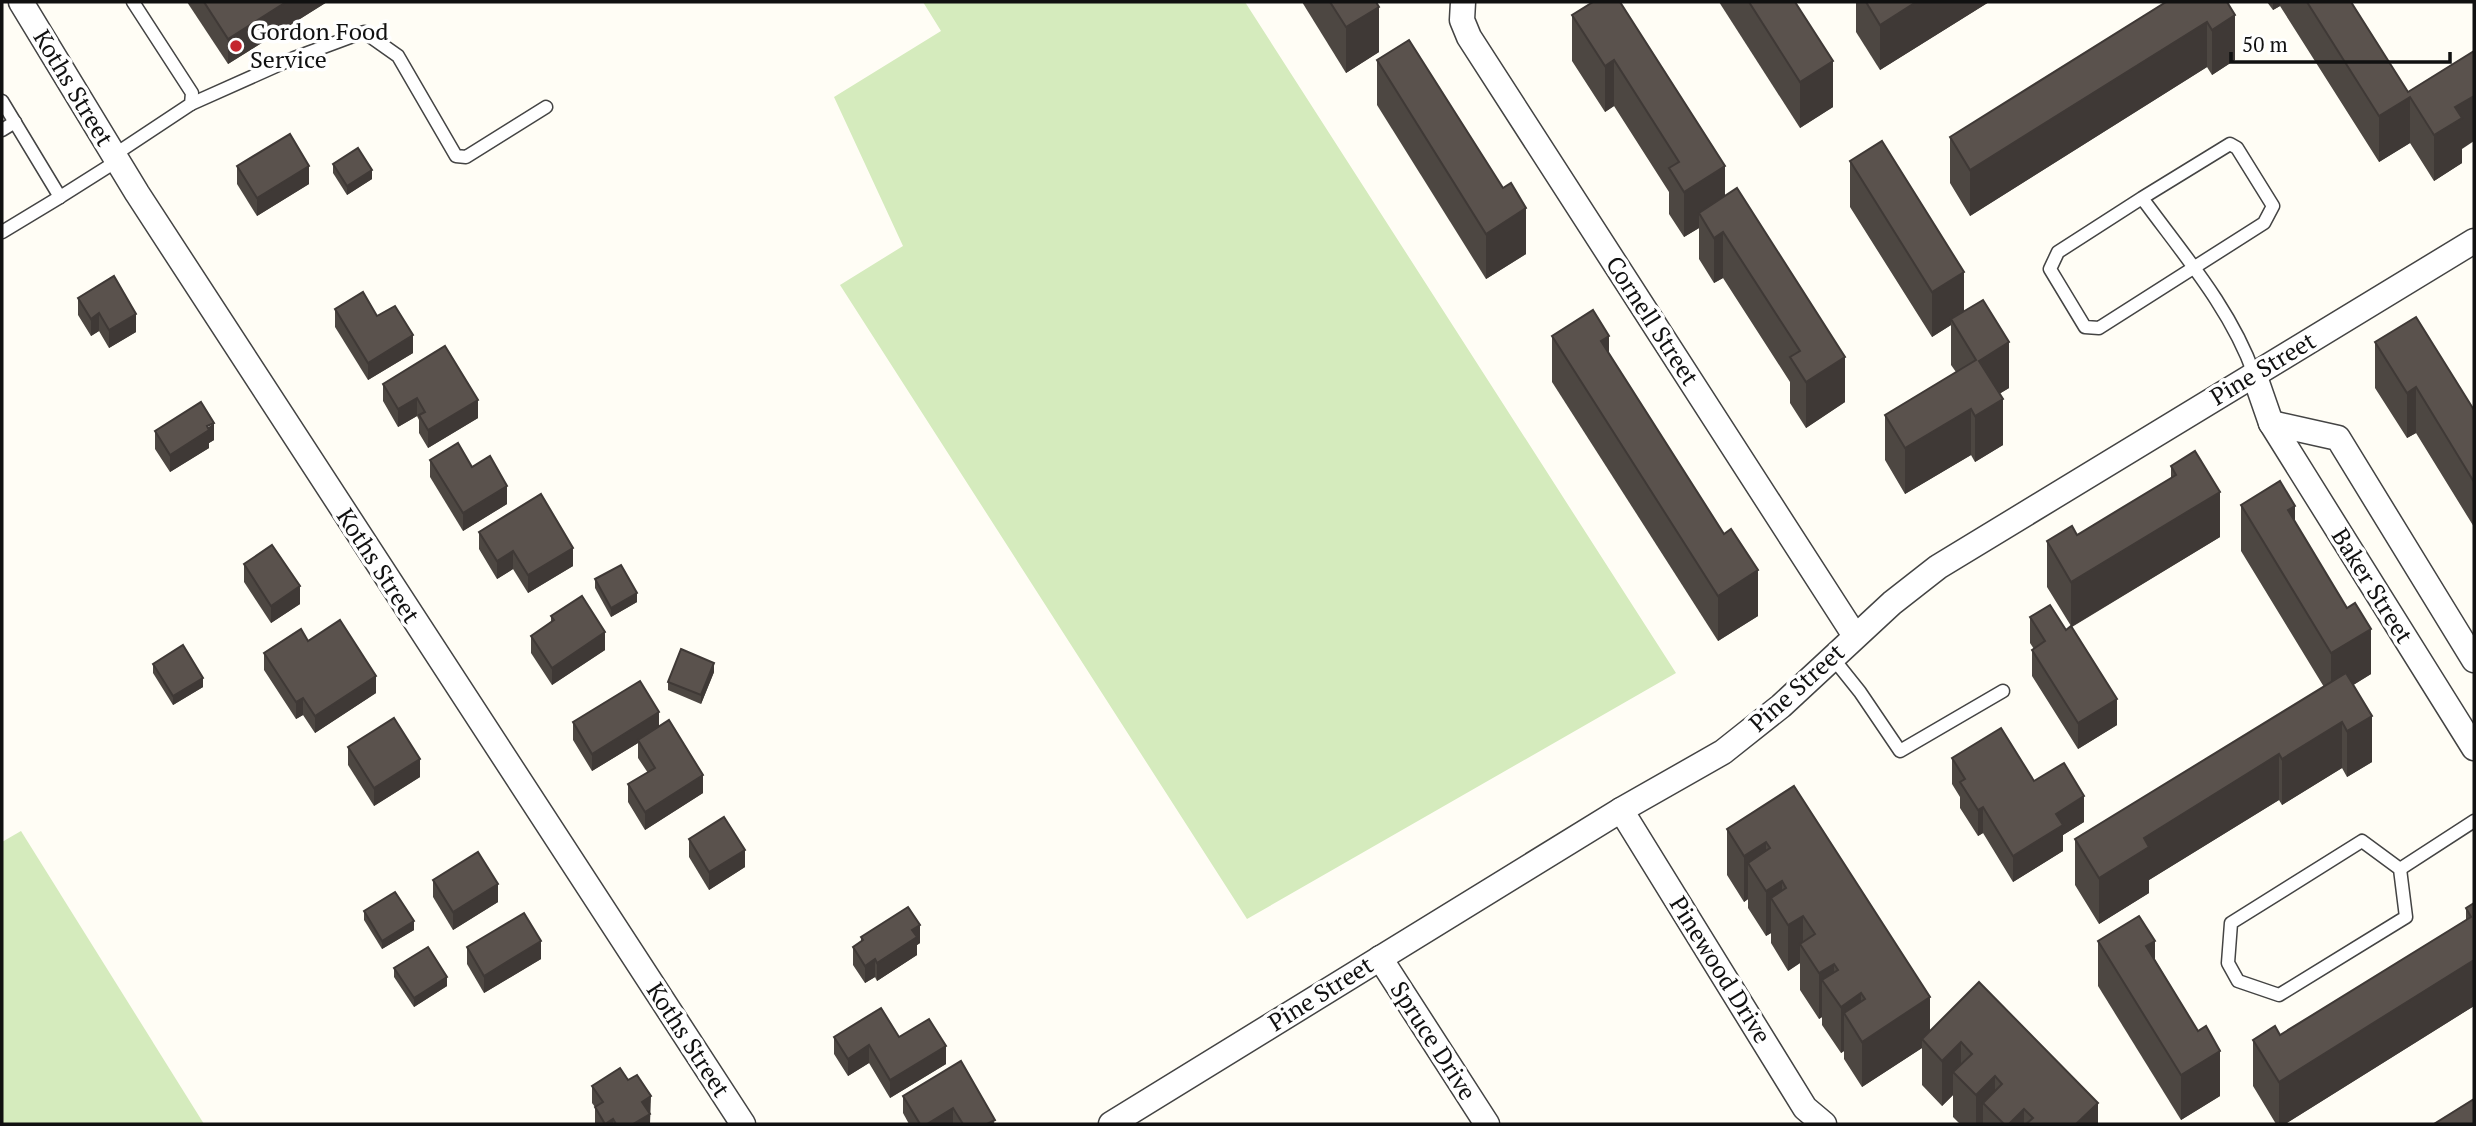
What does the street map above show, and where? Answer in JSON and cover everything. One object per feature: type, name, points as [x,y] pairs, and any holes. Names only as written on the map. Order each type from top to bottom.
[{"type":"street","name":"Koths Street","points":[[21,2],[116,158],[462,696],[743,1124]]},
{"type":"street","name":"Cornell Street","points":[[1463,2],[1462,20],[1469,37],[1855,636]]},
{"type":"street","name":"Pine Street","points":[[1111,1124],[1621,810],[1733,745],[1781,706],[1855,636],[1938,567],[2474,241]]},
{"type":"street","name":"Baker Street","points":[[2254,374],[2271,423],[2474,748]]},
{"type":"street","name":"Baker Street","points":[[2271,423],[2338,438],[2474,660]]},
{"type":"street","name":"Pinewood Drive","points":[[1621,810],[1805,1108],[1824,1124]]},
{"type":"street","name":"Spruce Drive","points":[[1380,958],[1487,1124]]},
{"type":"lane","points":[[133,2],[192,93],[191,104]]},
{"type":"lane","points":[[2,232],[60,197],[191,104],[293,58],[364,32],[398,56],[456,156],[466,157],[547,107]]},
{"type":"lane","points":[[2,101],[60,197]]},
{"type":"lane","points":[[2,130],[15,122]]},
{"type":"lane","points":[[2230,144],[2237,148],[2273,206],[2264,223],[2099,328],[2085,327],[2050,269],[2053,260],[2058,252],[2142,198],[2230,144]]},
{"type":"lane","points":[[2142,198],[2193,267],[2245,349],[2254,374]]},
{"type":"lane","points":[[1832,657],[1860,692],[1900,751],[2003,691]]},
{"type":"lane","points":[[2400,869],[2474,821]]},
{"type":"lane","points":[[2362,841],[2400,869],[2406,917],[2279,995],[2238,981],[2228,963],[2231,923],[2362,841]]},
{"type":"green space","points":[[923,2],[1245,2],[1676,673],[1247,919],[840,285],[903,246],[834,97],[941,31]]},
{"type":"green space","points":[[21,831],[204,1124],[2,1124],[2,842]]},
{"type":"building","points":[[204,2],[286,2],[228,39]]},
{"type":"building","points":[[1330,2],[1376,2],[1379,7],[1346,27]]},
{"type":"building","points":[[1593,2],[1620,2],[1725,166],[1684,192],[1669,168],[1679,162],[1614,60],[1605,66],[1572,15]]},
{"type":"building","points":[[1749,2],[1795,2],[1833,61],[1800,82]]},
{"type":"building","points":[[1866,2],[1916,2],[1880,25]]},
{"type":"building","points":[[2166,2],[2227,2],[2235,15],[2212,30],[2207,22],[1970,170],[1950,137]]},
{"type":"building","points":[[2307,2],[2351,2],[2408,92],[2474,51],[2474,96],[2455,107],[2462,118],[2434,135],[2410,97],[2379,116]]},
{"type":"building","points":[[1409,40],[1503,188],[1511,183],[1526,208],[1486,234],[1377,60]]},
{"type":"building","points":[[290,134],[309,166],[257,198],[237,166]]},
{"type":"building","points":[[1882,141],[1964,272],[1932,292],[1850,161]]},
{"type":"building","points":[[358,148],[372,170],[347,186],[333,164]]},
{"type":"building","points":[[1737,188],[1845,357],[1806,382],[1790,357],[1800,351],[1723,232],[1714,238],[1699,213]]},
{"type":"building","points":[[114,276],[136,314],[109,330],[99,313],[91,319],[78,298]]},
{"type":"building","points":[[363,292],[377,316],[395,306],[413,335],[368,363],[335,309]]},
{"type":"building","points":[[1983,300],[2009,342],[1979,361],[2003,399],[1975,416],[1971,409],[1905,448],[1885,415],[1976,360],[1951,319]]},
{"type":"building","points":[[1593,310],[1609,336],[1601,341],[1724,534],[1731,529],[1758,570],[1718,596],[1552,336]]},
{"type":"building","points":[[2416,317],[2474,410],[2474,482],[2416,387],[2407,393],[2375,342]]},
{"type":"building","points":[[445,346],[478,400],[428,430],[419,415],[425,412],[417,398],[398,409],[383,384]]},
{"type":"building","points":[[201,402],[214,423],[207,426],[209,430],[170,455],[155,431]]},
{"type":"building","points":[[458,443],[472,467],[490,456],[507,486],[463,513],[430,460]]},
{"type":"building","points":[[2195,451],[2220,492],[2071,582],[2047,541],[2072,526],[2077,535],[2176,475],[2171,466]]},
{"type":"building","points":[[2280,481],[2295,506],[2288,510],[2347,608],[2355,603],[2371,629],[2331,653],[2241,505]]},
{"type":"building","points":[[541,494],[573,548],[528,575],[513,551],[497,561],[479,532]]},
{"type":"building","points":[[272,545],[300,586],[271,606],[244,564]]},
{"type":"building","points":[[621,565],[637,593],[611,608],[595,579]]},
{"type":"building","points":[[582,596],[605,632],[552,668],[531,636],[554,620],[551,616]]},
{"type":"building","points":[[2050,605],[2066,630],[2071,626],[2117,699],[2078,723],[2032,650],[2045,641],[2030,617]]},
{"type":"building","points":[[340,620],[376,676],[315,716],[303,698],[296,702],[264,653],[301,629],[308,641]]},
{"type":"building","points":[[183,645],[203,678],[173,696],[153,664]]},
{"type":"building","points":[[681,649],[714,663],[701,695],[668,682]]},
{"type":"building","points":[[2346,673],[2372,716],[2347,731],[2342,722],[2282,759],[2279,754],[2144,838],[2149,847],[2099,878],[2075,839]]},
{"type":"building","points":[[640,681],[659,712],[592,754],[573,722]]},
{"type":"building","points":[[394,718],[420,759],[374,788],[348,747]]},
{"type":"building","points":[[669,720],[703,775],[645,812],[628,784],[655,768],[638,740]]},
{"type":"building","points":[[2001,728],[2034,781],[2064,763],[2084,796],[2056,814],[2063,825],[2013,856],[1983,807],[1978,810],[1960,782],[1965,779],[1952,758]]},
{"type":"building","points":[[1794,786],[1930,997],[1862,1042],[1844,1013],[1865,999],[1861,993],[1841,1007],[1822,980],[1838,970],[1834,964],[1819,973],[1800,944],[1815,934],[1803,916],[1788,925],[1771,898],[1786,888],[1782,881],[1766,891],[1748,863],[1770,848],[1766,842],[1744,856],[1727,829]]},
{"type":"building","points":[[724,817],[745,850],[709,872],[689,839]]},
{"type":"building","points":[[478,852],[498,884],[453,912],[433,880]]},
{"type":"building","points":[[395,892],[414,921],[382,941],[364,911]]},
{"type":"building","points":[[2474,903],[2474,960],[2279,1082],[2253,1040],[2275,1026],[2280,1035],[2471,917],[2466,908]]},
{"type":"building","points":[[908,907],[920,925],[912,930],[917,937],[877,963],[875,959],[865,966],[853,947],[863,940],[861,937]]},
{"type":"building","points":[[524,913],[541,941],[484,976],[467,947]]},
{"type":"building","points":[[2139,916],[2155,941],[2146,946],[2198,1031],[2206,1026],[2220,1051],[2181,1075],[2098,941]]},
{"type":"building","points":[[428,947],[447,977],[414,998],[394,968]]},
{"type":"building","points":[[1979,982],[2098,1103],[2076,1124],[2026,1124],[2033,1118],[2024,1109],[2009,1124],[2004,1124],[1983,1103],[2002,1084],[1995,1076],[1976,1095],[1953,1072],[1972,1054],[1961,1042],[1942,1061],[1922,1039]]},
{"type":"building","points":[[881,1008],[899,1037],[929,1019],[946,1046],[890,1080],[869,1045],[848,1059],[834,1037]]},
{"type":"building","points":[[961,1061],[995,1120],[987,1124],[963,1124],[953,1108],[927,1124],[920,1124],[903,1096]]},
{"type":"building","points":[[620,1068],[628,1080],[637,1075],[651,1096],[642,1102],[650,1114],[633,1124],[616,1124],[613,1119],[605,1124],[595,1107],[603,1102],[592,1086]]},
{"type":"building","points":[[2474,1099],[2474,1124],[2434,1124]]},
{"type":"place","name":"Gordon Food Service","points":[[236,46]]}]
